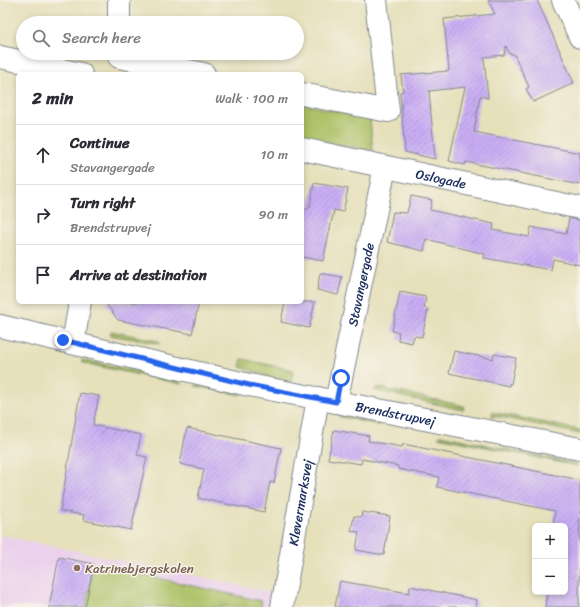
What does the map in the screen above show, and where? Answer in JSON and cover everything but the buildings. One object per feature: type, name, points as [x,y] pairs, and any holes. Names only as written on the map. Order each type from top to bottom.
[{"type":"street","points":[[119,0],[119,16]]},
{"type":"street","points":[[304,94],[388,111],[376,0]]},
{"type":"street","points":[[563,0],[580,36]]},
{"type":"street","points":[[0,57],[71,72]]},
{"type":"street","points":[[141,60],[195,72]]},
{"type":"street","name":"Oslogade","points":[[304,150],[580,208]]},
{"type":"street","name":"Stavangergade","points":[[327,400],[386,167]]},
{"type":"street","points":[[73,343],[80,304]]},
{"type":"street","name":"Brendstrupvej","points":[[0,326],[249,385],[580,449]]},
{"type":"street","name":"Kløvermarksvej","points":[[282,607],[327,400]]},
{"type":"shaded area","name":"Katrinebjergskolen","points":[[0,535],[270,592],[268,607],[0,607]]},
{"type":"green space","points":[[304,104],[370,118],[373,151],[304,137]]},
{"type":"green space","points":[[111,331],[158,341],[160,344],[110,335]]},
{"type":"green space","points":[[242,359],[293,370],[291,382],[269,377],[240,367]]},
{"type":"green space","points":[[83,360],[172,378],[182,384],[83,363],[81,361]]},
{"type":"green space","points":[[198,384],[240,393],[241,395],[195,386]]},
{"type":"green space","points":[[377,387],[465,407],[463,410],[374,390]]},
{"type":"green space","points":[[492,412],[580,430],[580,434],[501,417],[492,417]]},
{"type":"green space","points":[[340,414],[378,422],[379,425],[340,417]]},
{"type":"green space","points":[[440,435],[577,464],[577,466],[438,437]]},
{"type":"green space","points":[[94,564],[262,601],[261,607],[85,607]]},
{"type":"place","name":"Katrinebjergskolen","points":[[77,568]]},
{"type":"route","points":[[63,340],[249,385],[336,402],[341,378]]}]
